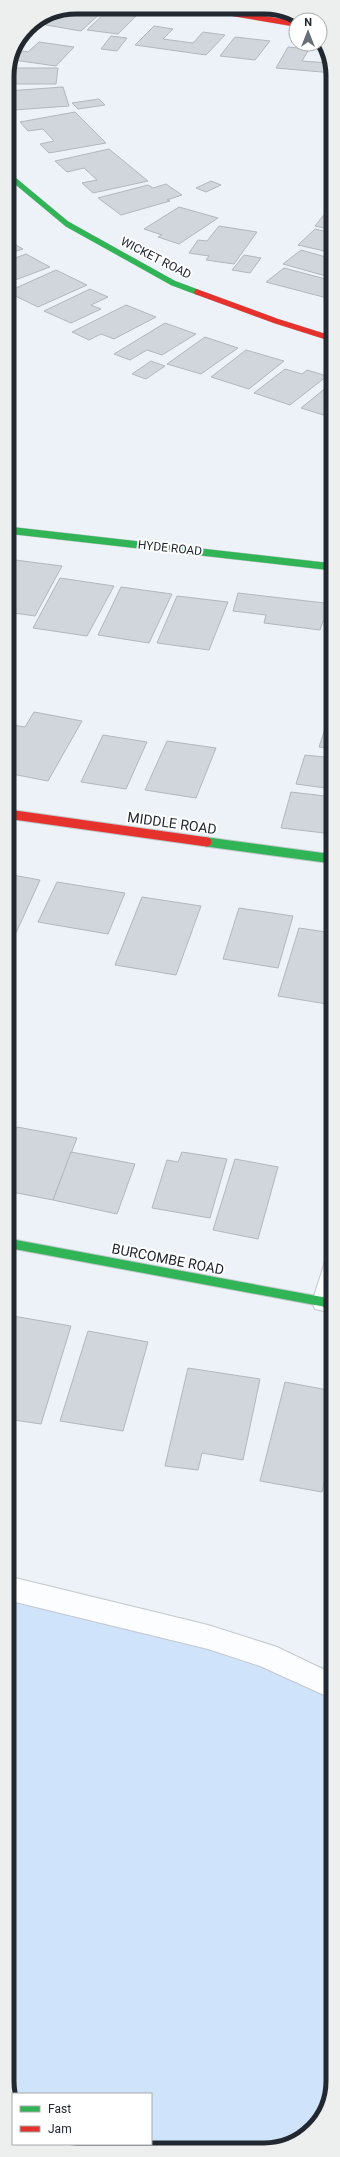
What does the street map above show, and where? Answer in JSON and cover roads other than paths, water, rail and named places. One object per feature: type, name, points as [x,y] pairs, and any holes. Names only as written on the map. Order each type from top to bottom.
[{"type":"street","points":[[237,14],[288,23]]},
{"type":"street","name":"WICKET ROAD","points":[[14,180],[67,224],[173,283],[276,321],[326,337]]},
{"type":"street","name":"HYDE ROAD","points":[[14,531],[326,566]]},
{"type":"street","name":"MIDDLE ROAD","points":[[14,815],[326,858]]},
{"type":"street","name":"BURCOMBE ROAD","points":[[14,1244],[326,1306]]},
{"type":"street","points":[[14,1590],[208,1637],[267,1656],[326,1684]]}]
